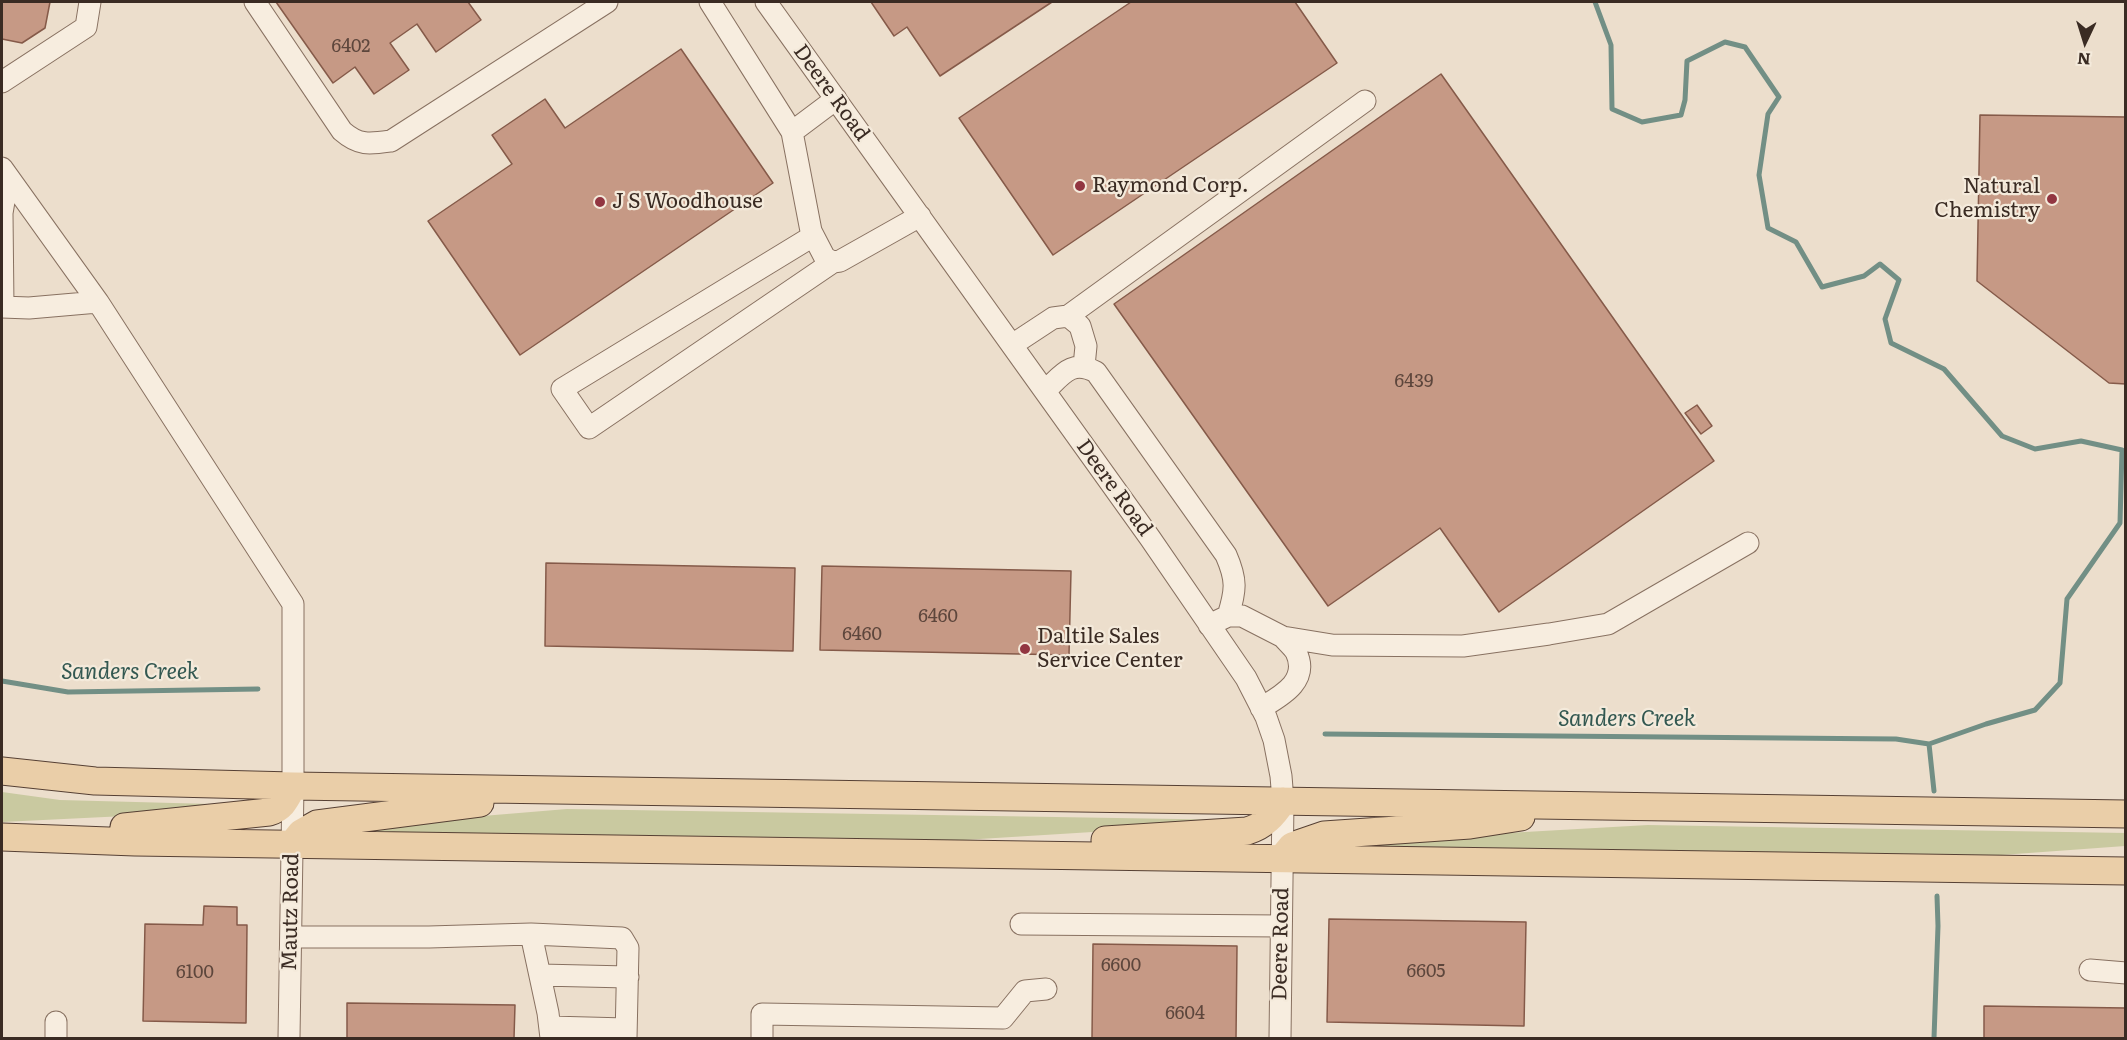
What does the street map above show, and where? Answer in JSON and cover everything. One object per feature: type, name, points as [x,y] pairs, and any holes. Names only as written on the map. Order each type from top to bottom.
[{"type":"main road","points":[[2,771],[95,781],[293,786],[2126,814]]},
{"type":"main road","points":[[6,837],[268,812],[278,809],[284,803],[293,786]]},
{"type":"main road","points":[[292,844],[301,833],[317,824],[574,790]]},
{"type":"main road","points":[[982,854],[1117,838],[1247,831],[1269,820],[1283,801]]},
{"type":"main road","points":[[1282,858],[1292,846],[1324,835],[1470,825],[1597,805]]},
{"type":"main road","points":[[6,837],[135,842],[2126,872]]},
{"type":"main road","points":[[2033,870],[2126,858]]},
{"type":"street","points":[[2,82],[86,27],[90,2]]},
{"type":"street","points":[[255,2],[342,131],[353,140],[371,144],[391,141],[607,2]]},
{"type":"street","points":[[710,2],[792,132],[813,236],[825,258],[833,262]]},
{"type":"street","name":"Deere Road","points":[[766,2],[1150,538],[1246,678],[1261,708],[1274,740],[1283,801],[1280,1038]]},
{"type":"street","points":[[792,132],[836,99]]},
{"type":"street","points":[[1012,345],[1053,318],[1068,316],[1365,101]]},
{"type":"street","points":[[5,173],[2,213],[2,307],[29,308],[98,302]]},
{"type":"street","name":"Mautz Road","points":[[5,173],[98,302],[293,604],[289,1038]]},
{"type":"street","points":[[813,236],[562,389],[589,428],[833,262],[840,261],[920,216]]},
{"type":"street","points":[[1068,316],[1080,326],[1086,346],[1084,366]]},
{"type":"street","points":[[1045,391],[1070,368],[1084,366],[1096,372],[1226,555],[1234,575],[1234,599],[1228,616]]},
{"type":"street","points":[[1209,625],[1228,616],[1242,616],[1283,637],[1332,645],[1463,646],[1549,634],[1608,624],[1748,543]]},
{"type":"street","points":[[1261,708],[1287,693],[1297,678],[1299,666],[1296,652],[1283,637]]},
{"type":"street","points":[[1021,924],[1281,926]]},
{"type":"street","points":[[291,937],[429,937],[531,933],[622,938],[628,948],[626,1034],[550,1033],[531,933]]},
{"type":"street","points":[[2090,970],[2126,973]]},
{"type":"street","points":[[540,975],[628,977]]},
{"type":"street","points":[[762,1038],[762,1014],[1003,1018],[1025,991],[1046,988]]},
{"type":"green space","points":[[2,792],[60,800],[249,805],[249,810],[2,822]]},
{"type":"green space","points":[[567,809],[1239,820],[1238,823],[931,842],[338,832],[338,828]]},
{"type":"green space","points":[[1648,825],[2126,833],[2125,846],[1974,857],[1332,848],[1332,843]]},
{"type":"building","points":[[2,2],[50,2],[45,28],[22,43],[2,39]]},
{"type":"building","points":[[276,2],[468,2],[481,20],[436,52],[417,24],[390,43],[409,70],[374,94],[355,67],[333,83]]},
{"type":"building","points":[[871,2],[1052,2],[940,76],[907,27],[894,36]]},
{"type":"building","name":"Raymond Corp.","points":[[1131,2],[1295,2],[1337,63],[1053,255],[959,118]]},
{"type":"building","name":"J S Woodhouse","points":[[681,49],[773,183],[520,355],[428,221],[512,164],[492,135],[545,99],[565,128]]},
{"type":"building","points":[[1441,74],[1714,461],[1499,612],[1440,528],[1328,606],[1114,304]]},
{"type":"building","name":"Natural Chemistry","points":[[1980,115],[2126,117],[2126,384],[2109,383],[1977,281]]},
{"type":"building","points":[[1697,405],[1712,426],[1701,434],[1685,413]]},
{"type":"building","points":[[546,563],[795,568],[793,651],[545,646]]},
{"type":"building","points":[[822,566],[1071,571],[1069,655],[820,650]]},
{"type":"building","points":[[204,906],[237,907],[237,925],[247,925],[246,1023],[143,1021],[145,924],[203,925]]},
{"type":"building","points":[[1329,919],[1526,922],[1524,1026],[1327,1022]]},
{"type":"building","points":[[1093,944],[1237,946],[1236,1038],[1092,1038]]},
{"type":"building","points":[[347,1003],[515,1005],[514,1038],[347,1038]]},
{"type":"building","points":[[1984,1006],[2126,1008],[2126,1038],[1984,1038]]},
{"type":"waterway","points":[[1595,2],[1611,45],[1612,109],[1642,122],[1681,115],[1685,100],[1687,61],[1725,42],[1745,47],[1779,97],[1768,114],[1759,175],[1768,228],[1796,242],[1822,287],[1864,276],[1880,264],[1899,280],[1885,319],[1891,343],[1944,369],[2002,436],[2035,449],[2081,441],[2122,450],[2120,523],[2067,599],[2060,683],[2035,710],[1929,744],[1934,791]]},
{"type":"waterway","name":"Sanders Creek","points":[[2,681],[68,692],[258,689]]},
{"type":"waterway","name":"Sanders Creek","points":[[1325,734],[1896,739],[1929,744]]},
{"type":"waterway","points":[[1934,1038],[1937,896]]},
{"type":"place","name":"Raymond Corp.","points":[[1080,186]]},
{"type":"place","name":"Natural Chemistry","points":[[2052,199]]},
{"type":"place","name":"J S Woodhouse","points":[[600,202]]},
{"type":"place","name":"Daltile Sales Service Center","points":[[1025,649]]}]
